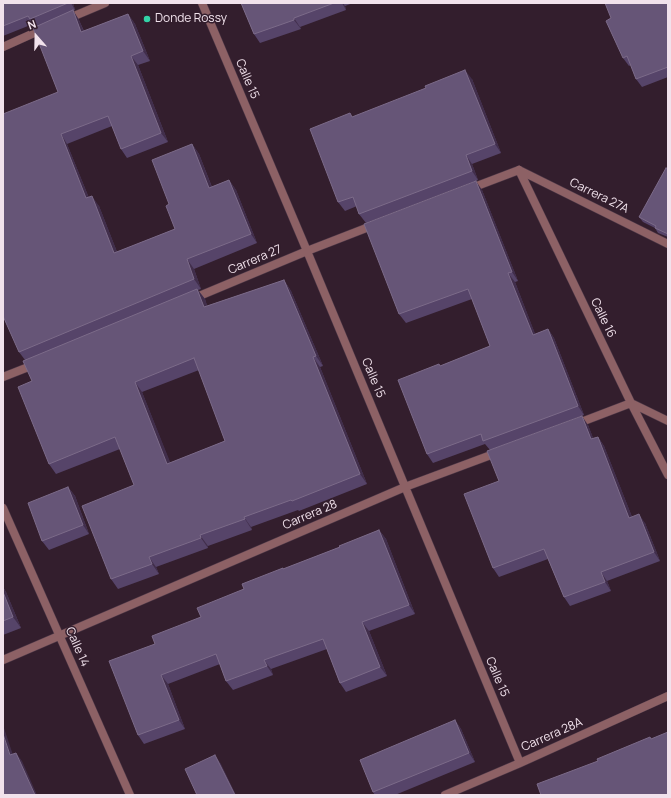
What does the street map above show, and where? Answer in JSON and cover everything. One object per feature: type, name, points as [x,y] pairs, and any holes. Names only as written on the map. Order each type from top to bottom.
[{"type":"street","points":[[3,47],[105,3]]},
{"type":"street","name":"Calle 15","points":[[202,3],[520,763]]},
{"type":"street","points":[[460,192],[519,170]]},
{"type":"street","name":"Carrera 27A","points":[[519,170],[668,244]]},
{"type":"street","name":"Calle 16","points":[[519,170],[631,404],[668,475]]},
{"type":"street","name":"Carrera 27","points":[[184,302],[307,251],[380,223]]},
{"type":"street","points":[[3,377],[46,359]]},
{"type":"street","points":[[566,428],[631,404],[668,421]]},
{"type":"street","name":"Carrera 28","points":[[3,660],[405,487],[507,449]]},
{"type":"street","name":"Calle 14","points":[[3,508],[130,795]]},
{"type":"street","name":"Carrera 28A","points":[[445,795],[668,696]]},
{"type":"building","points":[[3,3],[68,3],[30,19],[28,16],[3,26]]},
{"type":"building","points":[[241,3],[334,3],[294,18],[294,20],[254,34]]},
{"type":"building","points":[[605,3],[668,3],[668,67],[636,79],[627,56],[623,58],[606,21],[611,18]]},
{"type":"building","points":[[73,10],[81,32],[128,14],[143,51],[131,56],[161,133],[121,149],[108,116],[61,134],[86,198],[92,196],[114,253],[175,229],[166,206],[169,204],[152,160],[192,144],[209,188],[229,180],[251,234],[187,259],[194,279],[19,352],[3,316],[3,114],[58,92],[33,28]]},
{"type":"building","points":[[465,70],[495,144],[466,155],[472,171],[359,214],[353,197],[338,202],[310,129],[350,113],[352,117],[426,88],[425,86]]},
{"type":"building","points":[[666,168],[668,169],[668,234],[655,228],[656,226],[639,217]]},
{"type":"building","points":[[476,181],[512,272],[508,273],[533,335],[548,329],[578,406],[483,441],[481,434],[427,454],[398,380],[439,364],[440,366],[490,346],[468,289],[399,314],[364,224]]},
{"type":"building","points":[[284,280],[316,356],[313,357],[360,474],[200,535],[201,538],[149,557],[152,564],[111,579],[82,506],[134,485],[115,437],[49,464],[18,387],[32,381],[23,361],[197,289],[204,307]],"holes":[[[194,358],[225,441],[167,464],[135,382]]]},
{"type":"building","points":[[582,416],[591,439],[598,437],[629,518],[639,514],[654,552],[601,572],[605,582],[564,597],[544,549],[493,568],[464,494],[499,481],[487,451]]},
{"type":"building","points":[[68,487],[83,525],[42,541],[28,503]]},
{"type":"building","points":[[379,530],[409,605],[362,622],[380,667],[340,683],[323,639],[264,660],[267,666],[226,681],[216,654],[161,675],[179,720],[138,735],[109,661],[155,644],[152,636],[201,617],[197,608],[244,589],[242,584],[340,547],[339,546]]},
{"type":"building","points":[[3,592],[13,617],[3,621]]},
{"type":"building","points":[[455,720],[469,753],[373,792],[360,760]]},
{"type":"building","points":[[668,732],[668,795],[541,795],[537,784],[598,761],[597,759],[650,737],[651,739]]},
{"type":"building","points":[[3,734],[10,755],[16,753],[35,795],[3,795]]},
{"type":"building","points":[[215,755],[235,795],[197,795],[185,769]]},
{"type":"place","name":"Donde Rossy","points":[[147,19]]}]
